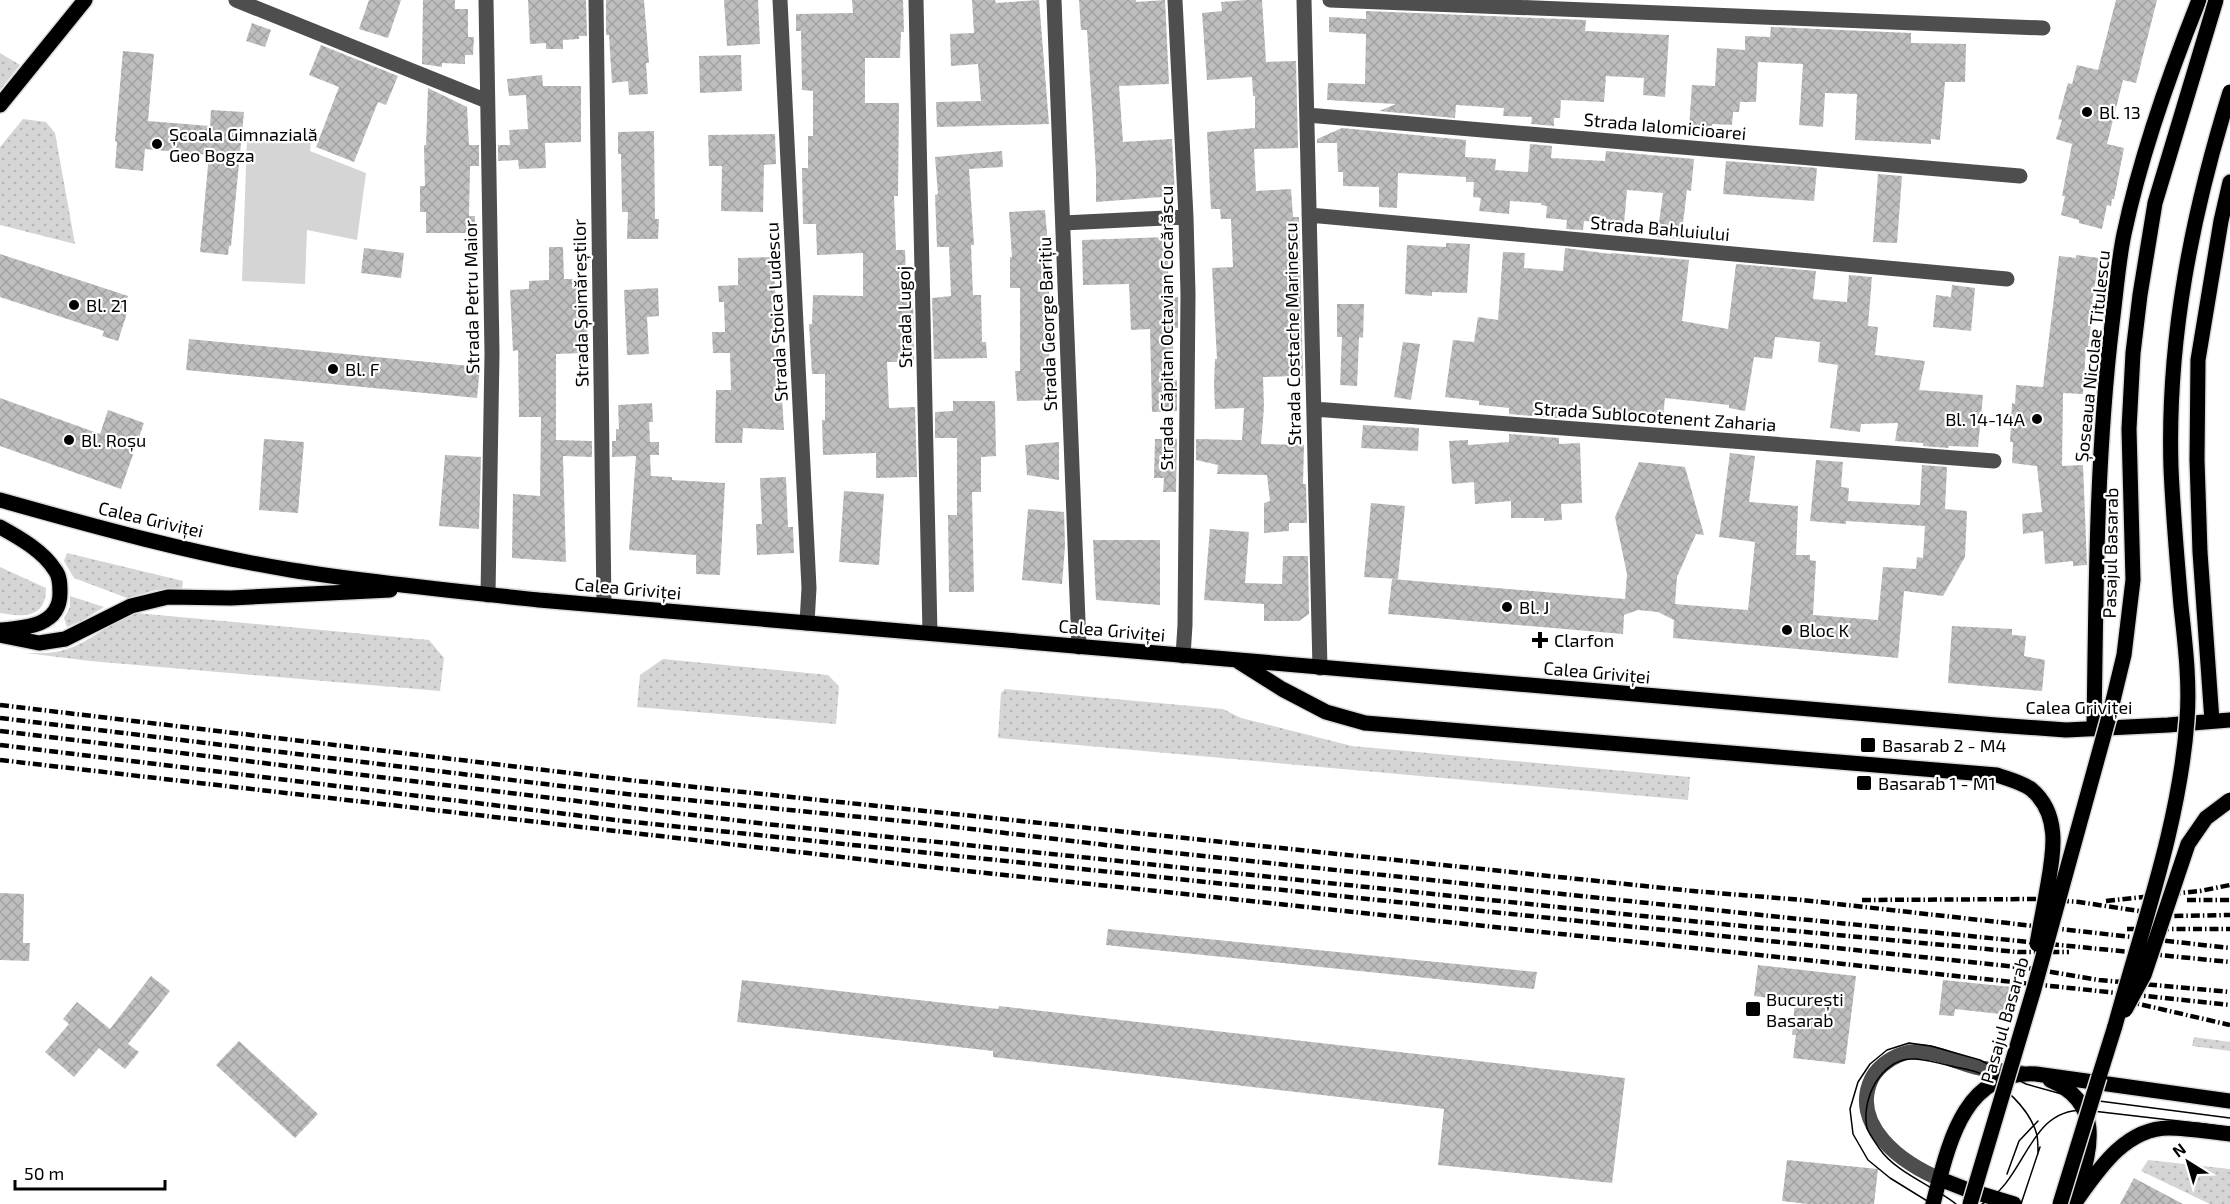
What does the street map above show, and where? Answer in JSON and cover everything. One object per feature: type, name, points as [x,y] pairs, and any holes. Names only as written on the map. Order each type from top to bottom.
[{"type":"main road","points":[[64,28],[75,0]]},
{"type":"main road","points":[[0,105],[85,0]]},
{"type":"main road","name":"Șoseaua Nicolae Titulescu","points":[[2094,729],[2101,456],[2107,367],[2122,245],[2139,175],[2157,116],[2199,0]]},
{"type":"main road","name":"Pasajul Basarab","points":[[1970,1204],[2034,989],[2124,655],[2133,580],[2129,429],[2133,353],[2140,295],[2155,203],[2216,0]]},
{"type":"main road","points":[[2060,1204],[2115,1026],[2166,842],[2184,763],[2187,670],[2172,477],[2173,360],[2193,227],[2230,92]]},
{"type":"main road","points":[[2212,721],[2200,552],[2197,460],[2198,360],[2221,221],[2230,182]]},
{"type":"main road","name":"Calea Griviței","points":[[0,500],[98,528],[290,570],[488,595],[1996,725],[2066,730],[2230,720]]},
{"type":"main road","points":[[0,527],[30,545],[49,562],[59,576],[60,593],[56,610],[48,619],[32,627],[0,630]]},
{"type":"main road","points":[[0,634],[39,643],[65,639],[124,608],[168,597],[231,598],[426,588]]},
{"type":"main road","points":[[1237,660],[1282,689],[1326,712],[1365,723],[1997,775],[2014,780],[2030,789],[2041,800],[2053,829],[2054,848],[2036,951],[2034,989]]},
{"type":"main road","points":[[2115,1026],[2133,998],[2144,975],[2188,844],[2206,818],[2230,800]]},
{"type":"main road","points":[[1933,1204],[1951,1139],[1961,1117],[1976,1096],[1993,1082],[2007,1076],[2019,1073],[2036,1074],[2230,1101]]},
{"type":"main road","points":[[2036,1074],[2062,1085],[2071,1092],[2086,1113],[2090,1125],[2091,1137],[2085,1167],[2074,1204]]},
{"type":"main road","points":[[2074,1204],[2104,1162],[2134,1138],[2154,1130],[2168,1128],[2230,1134]]},
{"type":"main road","points":[[1940,1179],[2014,1204]]},
{"type":"street","points":[[236,0],[487,101]]},
{"type":"street","name":"Strada Petru Maior","points":[[486,0],[492,353],[488,595]]},
{"type":"street","name":"Strada Șoimăreștilor","points":[[596,0],[604,605]]},
{"type":"street","name":"Strada Stoica Ludescu","points":[[780,0],[809,588],[807,623]]},
{"type":"street","name":"Strada Lugoj","points":[[916,0],[930,633]]},
{"type":"street","name":"Strada George Barițiu","points":[[1054,0],[1079,647]]},
{"type":"street","name":"Strada Căpitan Octavian Cocărăscu","points":[[1175,0],[1188,294],[1183,656]]},
{"type":"street","name":"Strada Costache Marinescu","points":[[1304,0],[1320,668]]},
{"type":"street","points":[[1330,0],[2043,28]]},
{"type":"street","name":"Strada Ialomicioarei","points":[[1307,116],[2020,176]]},
{"type":"street","name":"Strada Bahluiului","points":[[1309,215],[2007,279]]},
{"type":"street","points":[[1063,223],[1186,217]]},
{"type":"street","name":"Strada Sublocotenent Zaharia","points":[[1314,409],[1994,461]]},
{"type":"street","points":[[1940,1179],[1927,1174],[1901,1156],[1877,1134],[1866,1107],[1867,1089],[1874,1074],[1887,1062],[1911,1052],[1930,1053],[1979,1068],[2036,1074]]},
{"type":"shaded area","points":[[0,53],[20,65],[0,90]]},
{"type":"shaded area","points":[[23,119],[46,122],[55,133],[75,244],[0,225],[0,147]]},
{"type":"shaded area","points":[[247,138],[311,141],[310,151],[366,173],[357,240],[307,230],[305,284],[242,281]]},
{"type":"shaded area","points":[[67,553],[183,581],[182,588],[156,590],[127,598],[74,578],[64,561]]},
{"type":"shaded area","points":[[0,567],[46,588],[45,598],[38,611],[25,615],[0,613]]},
{"type":"shaded area","points":[[70,596],[104,607],[67,627],[64,618],[70,607]]},
{"type":"shaded area","points":[[136,613],[429,640],[444,658],[440,691],[90,661],[26,653],[55,652],[73,647],[117,621]]},
{"type":"shaded area","points":[[663,659],[828,675],[839,686],[836,724],[637,707],[640,675]]},
{"type":"shaded area","points":[[1005,689],[1223,709],[1241,718],[1352,746],[1690,777],[1688,800],[998,738],[1001,693]]},
{"type":"shaded area","points":[[2194,1037],[2230,1042],[2230,1051],[2192,1046]]},
{"type":"shaded area","points":[[2148,1160],[2230,1169],[2230,1204],[2210,1204],[2141,1171]]},
{"type":"building","points":[[369,0],[401,0],[388,38],[359,29]]},
{"type":"building","points":[[423,0],[455,0],[455,9],[468,9],[468,37],[474,37],[473,55],[465,55],[465,64],[442,63],[442,67],[422,64]]},
{"type":"building","points":[[528,0],[586,0],[587,36],[563,40],[563,49],[546,49],[546,43],[530,44]]},
{"type":"building","points":[[606,0],[644,0],[649,63],[646,63],[648,94],[629,95],[628,81],[612,83],[609,35],[606,35]]},
{"type":"building","points":[[724,0],[758,0],[760,44],[727,46]]},
{"type":"building","points":[[852,0],[903,0],[904,32],[901,32],[900,58],[865,58],[865,103],[899,103],[898,196],[894,196],[896,250],[905,250],[907,298],[913,298],[914,362],[887,362],[889,408],[915,407],[917,477],[876,478],[876,453],[823,455],[822,420],[825,420],[825,374],[812,374],[809,324],[812,324],[813,295],[863,296],[863,253],[817,255],[816,224],[803,224],[802,168],[808,168],[808,136],[813,136],[813,91],[802,90],[801,31],[796,31],[796,14],[853,13]]},
{"type":"building","points":[[972,0],[995,0],[996,3],[1039,0],[1049,124],[937,127],[936,102],[981,101],[978,64],[951,66],[950,34],[974,33]]},
{"type":"building","points":[[1079,0],[1136,0],[1136,2],[1165,0],[1169,84],[1119,86],[1123,142],[1172,139],[1175,196],[1096,202],[1087,30],[1081,30]]},
{"type":"building","points":[[1262,0],[1266,62],[1296,61],[1298,148],[1254,149],[1256,191],[1291,189],[1293,217],[1299,217],[1303,376],[1263,377],[1264,407],[1261,444],[1304,445],[1303,484],[1306,484],[1307,523],[1289,523],[1289,531],[1264,533],[1264,503],[1270,501],[1267,475],[1217,474],[1218,465],[1196,460],[1196,439],[1242,440],[1244,408],[1215,409],[1215,359],[1217,359],[1212,268],[1233,267],[1231,219],[1221,219],[1220,209],[1211,209],[1207,132],[1255,128],[1255,96],[1253,96],[1252,77],[1207,80],[1202,13],[1222,11],[1221,2]]},
{"type":"building","name":"Bl. 13","points":[[2116,0],[2157,0],[2136,83],[2123,80],[2107,144],[2124,148],[2114,199],[2112,199],[2111,206],[2107,205],[2102,229],[2061,215],[2065,196],[2062,196],[2072,144],[2056,139],[2062,120],[2058,119],[2068,83],[2072,84],[2077,65],[2098,70]]},
{"type":"building","points":[[1366,11],[1586,20],[1585,31],[1669,35],[1665,97],[1643,95],[1644,78],[1606,76],[1604,102],[1561,100],[1560,118],[1554,118],[1554,126],[1531,124],[1532,117],[1503,116],[1504,108],[1456,105],[1455,118],[1379,111],[1396,104],[1327,100],[1328,83],[1365,84],[1366,34],[1329,32],[1329,17],[1366,19]]},
{"type":"building","points":[[252,23],[271,30],[265,47],[246,41]]},
{"type":"building","points":[[1771,27],[1911,33],[1911,43],[1966,44],[1965,82],[1945,82],[1940,140],[1931,139],[1931,144],[1855,140],[1857,94],[1825,93],[1823,127],[1799,125],[1803,64],[1758,62],[1756,102],[1740,102],[1739,112],[1733,112],[1732,125],[1712,124],[1712,130],[1689,129],[1692,85],[1715,86],[1717,48],[1745,50],[1745,36],[1770,37]]},
{"type":"building","points":[[321,45],[398,76],[386,105],[378,102],[354,162],[316,147],[339,87],[309,75]]},
{"type":"building","points":[[123,51],[154,54],[148,121],[210,126],[211,110],[244,112],[231,246],[229,246],[228,255],[200,252],[209,155],[145,149],[143,171],[115,168],[117,142],[115,141]]},
{"type":"building","points":[[741,55],[742,91],[700,93],[699,56]]},
{"type":"building","points":[[542,75],[543,86],[581,86],[581,142],[545,143],[546,168],[519,169],[518,160],[498,161],[498,145],[510,145],[509,130],[528,129],[526,95],[509,96],[507,79]]},
{"type":"building","points":[[428,88],[467,107],[469,145],[479,145],[479,166],[470,166],[469,216],[475,216],[475,233],[426,233],[426,212],[420,212],[420,186],[425,186],[424,145],[426,145]]},
{"type":"building","points":[[1342,128],[1466,140],[1465,157],[1496,159],[1495,170],[1528,172],[1530,144],[1552,146],[1551,158],[1605,161],[1606,151],[1694,159],[1691,191],[1687,190],[1681,239],[1657,237],[1663,193],[1627,190],[1624,224],[1584,221],[1583,230],[1566,229],[1567,220],[1546,218],[1547,206],[1541,203],[1510,201],[1509,214],[1479,211],[1481,198],[1473,197],[1474,182],[1466,182],[1466,177],[1398,173],[1397,208],[1379,207],[1379,187],[1343,186],[1343,172],[1338,172],[1337,143],[1317,143],[1317,139]]},
{"type":"building","points":[[654,131],[655,219],[659,219],[658,239],[627,239],[628,212],[622,212],[621,154],[618,154],[618,132]]},
{"type":"building","points":[[775,134],[776,164],[764,165],[763,212],[721,211],[722,166],[709,166],[708,135]]},
{"type":"building","points":[[1002,151],[1003,167],[969,169],[974,245],[971,245],[973,295],[981,295],[982,342],[986,342],[987,358],[934,359],[932,298],[951,296],[949,247],[937,247],[935,195],[938,194],[935,157]]},
{"type":"building","points":[[1726,161],[1817,168],[1814,201],[1723,194]]},
{"type":"building","points":[[1878,174],[1902,176],[1897,243],[1873,242]]},
{"type":"building","points":[[1045,210],[1049,257],[1049,370],[1053,370],[1053,400],[1017,401],[1015,371],[1020,371],[1020,288],[1010,288],[1010,257],[1012,257],[1009,212]]},
{"type":"building","points":[[1167,237],[1169,297],[1178,297],[1178,328],[1172,328],[1175,380],[1177,380],[1177,411],[1152,412],[1150,329],[1131,330],[1129,284],[1083,285],[1082,240]]},
{"type":"building","points":[[1446,243],[1470,244],[1467,293],[1432,292],[1432,296],[1405,294],[1407,245],[1446,247]]},
{"type":"building","points":[[549,247],[563,247],[564,279],[588,279],[587,336],[583,337],[583,353],[556,354],[556,440],[592,441],[592,457],[563,456],[566,562],[512,558],[513,494],[540,496],[541,417],[519,417],[518,350],[513,351],[510,290],[529,289],[529,281],[549,280]]},
{"type":"building","points":[[364,248],[404,253],[401,278],[361,273]]},
{"type":"building","points":[[1565,248],[1689,260],[1682,321],[1728,329],[1736,264],[1816,271],[1813,299],[1847,302],[1849,275],[1872,277],[1868,326],[1878,327],[1875,355],[1925,361],[1919,390],[1983,395],[1978,447],[1949,446],[1948,448],[1895,441],[1898,423],[1861,424],[1860,432],[1830,428],[1838,365],[1818,362],[1820,342],[1775,337],[1772,359],[1754,357],[1745,411],[1729,408],[1729,405],[1665,398],[1663,417],[1622,412],[1621,417],[1599,414],[1599,411],[1558,408],[1558,418],[1509,414],[1509,408],[1479,405],[1479,401],[1445,397],[1453,340],[1474,342],[1478,317],[1498,320],[1503,252],[1525,253],[1524,268],[1563,271]]},
{"type":"building","name":"Bl. 21","points":[[0,254],[128,296],[123,312],[127,313],[118,341],[102,336],[104,331],[0,297]]},
{"type":"building","name":"Bl. 14-14A","points":[[2076,255],[2099,258],[2088,347],[2086,347],[2083,394],[2063,393],[2062,466],[2083,465],[2087,565],[2073,566],[2073,561],[2045,564],[2043,531],[2023,534],[2022,514],[2042,512],[2037,466],[2012,463],[2013,442],[2010,442],[2012,403],[2015,404],[2016,385],[2043,387],[2059,256],[2076,258]]},
{"type":"building","points":[[773,257],[784,430],[743,428],[742,443],[715,443],[716,390],[731,390],[730,353],[713,353],[712,332],[725,332],[724,302],[719,302],[718,286],[738,285],[738,258]]},
{"type":"building","points":[[1952,285],[1975,288],[1971,331],[1933,327],[1936,295],[1951,297]]},
{"type":"building","points":[[658,288],[659,316],[647,317],[649,354],[627,355],[624,290]]},
{"type":"building","points":[[1337,304],[1364,304],[1363,338],[1359,337],[1357,386],[1340,385],[1342,337],[1337,337]]},
{"type":"building","name":"Bl. F","points":[[189,339],[480,367],[477,398],[186,370]]},
{"type":"building","points":[[1403,342],[1420,344],[1411,400],[1394,397]]},
{"type":"building","name":"Bl. Roșu","points":[[0,398],[100,434],[108,410],[144,423],[121,489],[0,446]]},
{"type":"building","points":[[953,401],[995,401],[996,456],[981,457],[981,492],[972,492],[974,592],[949,592],[948,515],[957,515],[957,438],[935,438],[935,412],[953,411]]},
{"type":"building","points":[[652,403],[653,422],[649,422],[650,442],[659,442],[659,455],[650,455],[651,476],[672,477],[672,480],[725,483],[720,575],[696,574],[696,555],[629,550],[636,456],[612,457],[612,441],[616,441],[616,429],[619,429],[618,405]]},
{"type":"building","points":[[1363,425],[1419,428],[1418,451],[1361,448]]},
{"type":"building","points":[[1509,434],[1559,438],[1559,444],[1580,443],[1582,503],[1561,504],[1562,520],[1511,518],[1511,501],[1475,504],[1474,482],[1452,484],[1449,441],[1468,440],[1468,445],[1509,442]]},
{"type":"building","points":[[264,439],[304,442],[298,513],[259,510]]},
{"type":"building","points":[[1155,439],[1177,439],[1176,492],[1163,492],[1164,478],[1154,478]]},
{"type":"building","points":[[1059,442],[1059,480],[1027,475],[1025,445]]},
{"type":"building","points":[[1730,453],[1755,456],[1749,502],[1798,506],[1796,555],[1810,555],[1810,560],[1816,561],[1813,615],[1878,620],[1883,567],[1916,569],[1917,557],[1923,558],[1925,526],[1810,521],[1816,460],[1843,462],[1841,487],[1849,488],[1848,501],[1920,505],[1922,465],[1947,467],[1945,509],[1967,511],[1965,557],[1943,596],[1904,591],[1898,658],[1673,638],[1674,620],[1658,612],[1638,610],[1624,615],[1623,634],[1388,614],[1392,579],[1625,599],[1627,574],[1615,517],[1639,462],[1685,467],[1704,535],[1696,534],[1677,577],[1675,604],[1748,610],[1755,542],[1719,537]]},
{"type":"building","points":[[445,455],[481,457],[479,529],[439,526]]},
{"type":"building","points":[[786,477],[788,527],[793,527],[794,553],[757,555],[756,524],[762,524],[760,478]]},
{"type":"building","points":[[844,491],[884,494],[879,565],[839,562]]},
{"type":"building","points":[[1371,503],[1405,506],[1398,579],[1364,577]]},
{"type":"building","points":[[1028,509],[1064,512],[1065,546],[1062,584],[1022,580]]},
{"type":"building","points":[[1210,529],[1249,532],[1245,583],[1282,584],[1283,556],[1308,556],[1309,614],[1299,621],[1264,621],[1264,604],[1204,600]]},
{"type":"building","points":[[1093,540],[1160,540],[1160,605],[1096,600]]},
{"type":"building","points":[[1952,626],[2012,629],[2012,635],[2026,636],[2024,656],[2045,660],[2042,691],[1948,683]]},
{"type":"building","points":[[0,893],[24,894],[23,943],[30,943],[29,961],[0,960]]},
{"type":"building","points":[[1108,929],[1537,972],[1534,989],[1106,945]]},
{"type":"building","points":[[1758,965],[1856,976],[1845,1064],[1793,1058],[1796,1035],[1792,1035],[1795,1001],[1754,996]]},
{"type":"building","points":[[151,976],[170,991],[128,1044],[139,1052],[125,1069],[99,1048],[74,1077],[45,1052],[69,1024],[63,1019],[77,1002],[110,1029]]},
{"type":"building","points":[[742,980],[998,1009],[999,1006],[1625,1078],[1612,1183],[1438,1165],[1444,1109],[993,1057],[993,1051],[737,1022]]},
{"type":"building","points":[[1943,980],[2012,987],[2009,1015],[1955,1009],[1954,1016],[1939,1015]]},
{"type":"building","points":[[239,1041],[318,1114],[295,1138],[216,1065]]},
{"type":"building","points":[[1787,1160],[1878,1169],[1874,1204],[1808,1204],[1782,1201]]},
{"type":"building","points":[[2134,1178],[2183,1204],[2120,1204]]},
{"type":"tram line","points":[[1932,1204],[1890,1178],[1868,1160],[1853,1134],[1850,1109],[1858,1082],[1870,1064],[1887,1050],[1909,1043],[1931,1046],[1980,1060],[2026,1084],[2076,1098],[2230,1118]]},
{"type":"tram line","points":[[1956,1204],[1895,1165],[1879,1148],[1867,1128],[1866,1117],[1870,1094],[1875,1083],[1890,1066],[1900,1061],[1920,1059],[1971,1070],[1988,1078],[2014,1098],[2028,1116],[2037,1135],[2038,1154]]},
{"type":"tram line","points":[[1982,1204],[1997,1193],[2009,1179],[2039,1133],[2050,1121],[2065,1113],[2084,1110],[2230,1127]]},
{"type":"tram line","points":[[2007,1174],[2019,1141],[2038,1121]]},
{"type":"tram line","points":[[2021,1204],[2040,1147]]},
{"type":"railway","points":[[0,705],[628,780],[1693,891],[1802,900],[2230,948]]},
{"type":"railway","points":[[0,718],[627,794],[922,823],[1156,851],[1799,919],[2230,962]]},
{"type":"railway","points":[[0,731],[766,824],[1700,922],[2018,952],[2069,952]]},
{"type":"railway","points":[[0,745],[624,821],[2027,968],[2099,980],[2230,992]]},
{"type":"railway","points":[[0,760],[911,865],[2230,1005]]},
{"type":"railway","points":[[2106,901],[2200,891],[2230,885]]},
{"type":"railway","points":[[1862,900],[2039,899],[2079,902],[2172,916],[2230,915]]},
{"type":"railway","points":[[2187,900],[2230,900]]},
{"type":"railway","points":[[2127,929],[2230,929]]},
{"type":"railway","points":[[2126,1001],[2230,1025]]},
{"type":"place","name":"Bl. 13","points":[[2087,112]]},
{"type":"place","name":"Școala Gimnazială Geo Bogza","points":[[157,144]]},
{"type":"place","name":"Bl. 21","points":[[74,305]]},
{"type":"place","name":"Bl. F","points":[[333,369]]},
{"type":"place","name":"Bl. 14-14A","points":[[2037,419]]},
{"type":"place","name":"Bl. Roșu","points":[[69,440]]},
{"type":"place","name":"Bl. J","points":[[1507,607]]},
{"type":"place","name":"Bloc K","points":[[1787,630]]},
{"type":"place","name":"Clarfon","points":[[1540,640]]},
{"type":"place","name":"Basarab 2 - M4","points":[[1868,745]]},
{"type":"place","name":"Basarab 1 - M1","points":[[1864,783]]},
{"type":"place","name":"București Basarab","points":[[1753,1009]]}]
